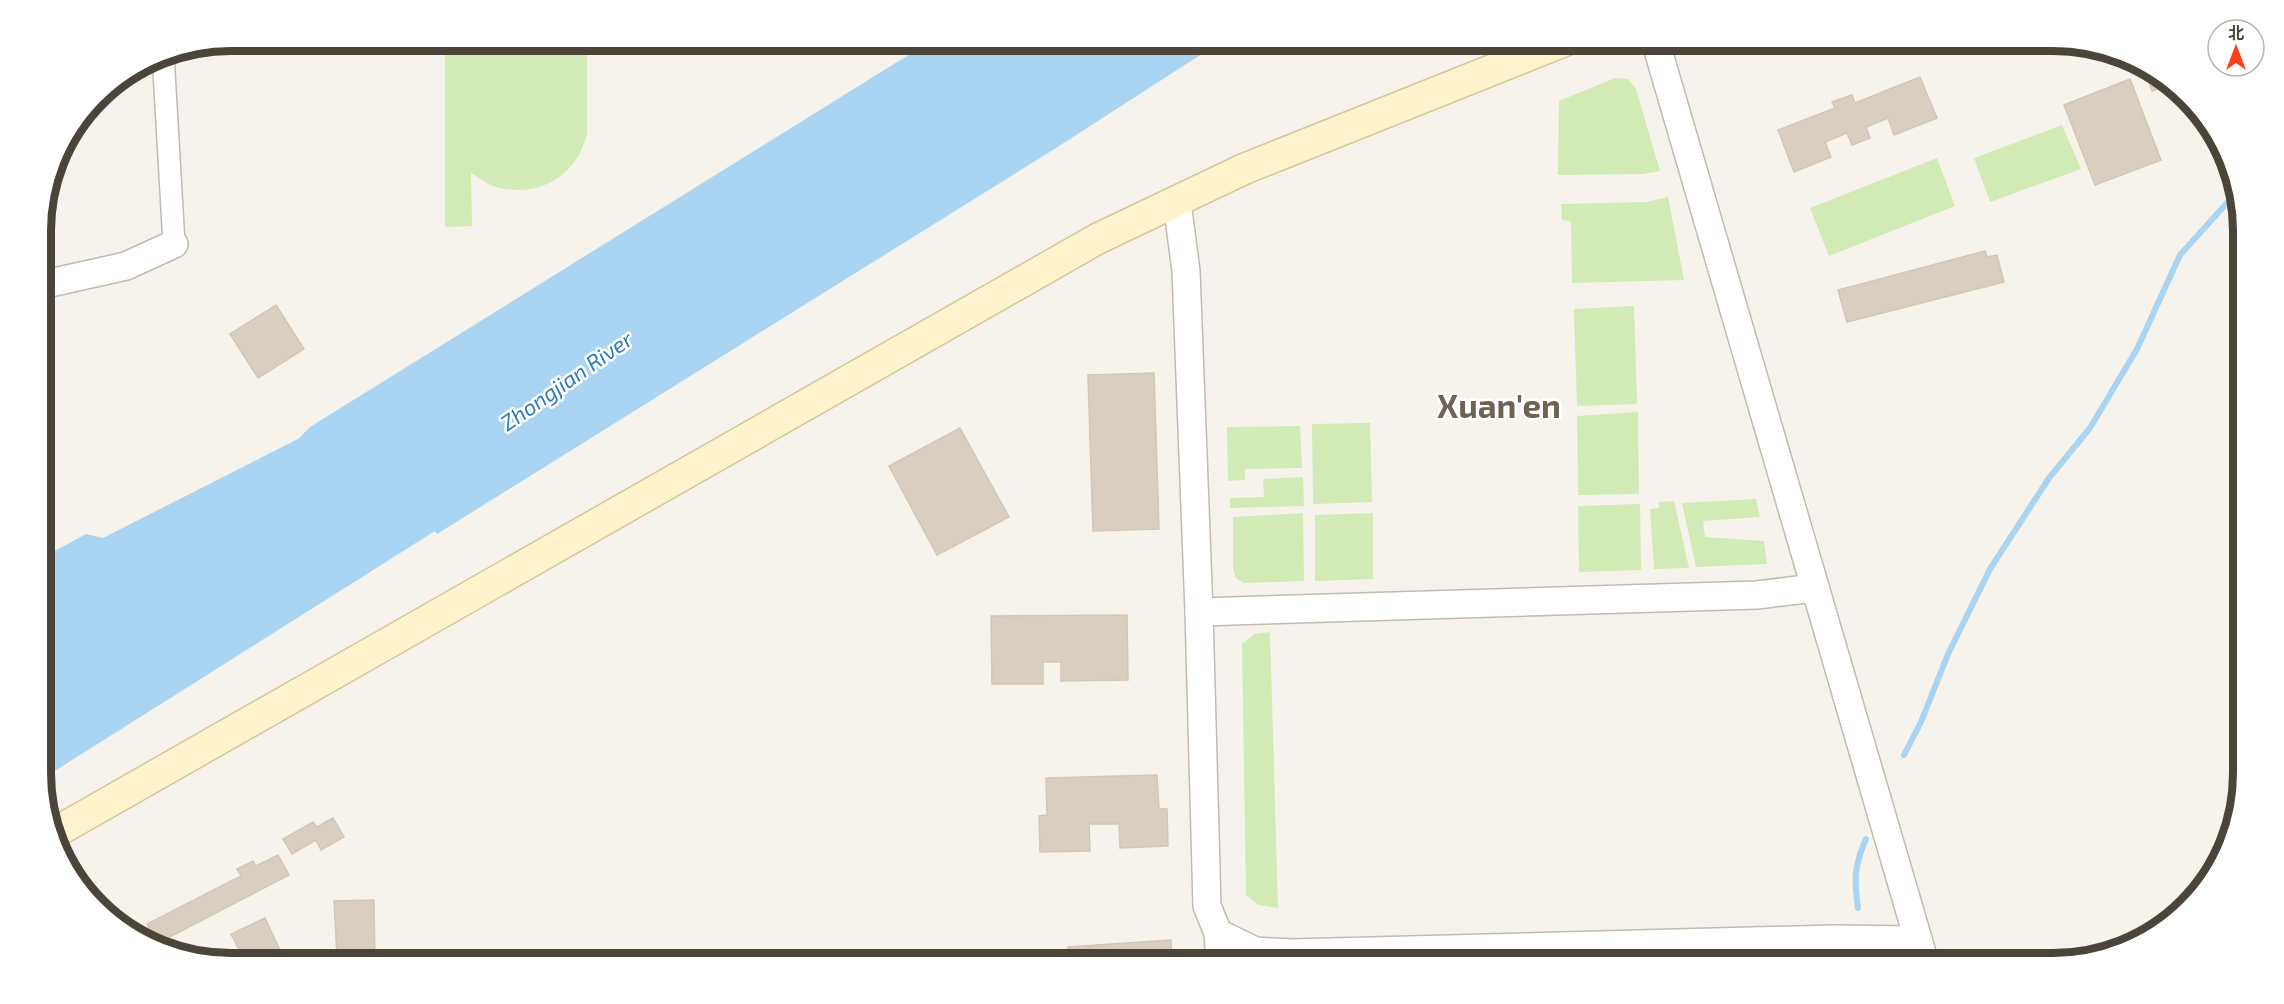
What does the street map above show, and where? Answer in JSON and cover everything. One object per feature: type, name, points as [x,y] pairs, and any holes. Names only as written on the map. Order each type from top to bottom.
[{"type":"main road","points":[[61,829],[1097,239],[1244,169],[1539,51]]},
{"type":"street","points":[[1218,933],[1255,951],[1293,953],[1833,939],[1921,951],[1658,51]]},
{"type":"street","points":[[51,283],[126,266],[174,244],[164,64]]},
{"type":"street","points":[[1177,202],[1186,271],[1207,906],[1218,933],[1219,953]]},
{"type":"street","points":[[1199,612],[1721,596],[1815,588]]},
{"type":"green space","points":[[445,51],[587,51],[587,134],[575,161],[555,180],[529,189],[515,190],[496,187],[471,173],[472,226],[445,227]]},
{"type":"green space","points":[[1615,78],[1628,79],[1636,89],[1660,171],[1643,174],[1558,175],[1559,101]]},
{"type":"green space","points":[[2062,125],[2081,169],[1990,202],[1974,158]]},
{"type":"green space","points":[[1937,158],[1955,206],[1829,256],[1810,208]]},
{"type":"green space","points":[[1668,197],[1684,280],[1572,283],[1571,221],[1562,220],[1561,204],[1646,202]]},
{"type":"green space","points":[[1634,306],[1637,404],[1577,406],[1574,309]]},
{"type":"green space","points":[[1638,412],[1639,494],[1578,495],[1577,416]]},
{"type":"green space","points":[[1370,423],[1372,502],[1313,504],[1312,424]]},
{"type":"green space","points":[[1300,426],[1302,468],[1245,469],[1245,480],[1228,481],[1227,427]]},
{"type":"green space","points":[[1303,477],[1304,506],[1230,508],[1230,498],[1264,497],[1263,479]]},
{"type":"green space","points":[[1756,499],[1760,517],[1703,521],[1705,537],[1764,541],[1767,564],[1696,567],[1682,503]]},
{"type":"green space","points":[[1674,501],[1689,568],[1654,569],[1650,509],[1659,508],[1659,502]]},
{"type":"green space","points":[[1640,504],[1641,570],[1579,572],[1578,506]]},
{"type":"green space","points":[[1303,513],[1304,581],[1244,583],[1236,578],[1233,569],[1233,517]]},
{"type":"green space","points":[[1373,513],[1373,579],[1315,581],[1315,515]]},
{"type":"green space","points":[[1270,632],[1278,908],[1259,905],[1246,895],[1242,644],[1254,634]]},
{"type":"water","name":"Zhongjian River","points":[[915,51],[1206,51],[1056,148],[437,534],[435,531],[51,773],[51,553],[86,534],[103,538],[298,439],[310,427]]},
{"type":"building","points":[[1920,77],[1937,118],[1894,135],[1888,118],[1866,127],[1870,138],[1852,145],[1847,133],[1825,142],[1831,157],[1794,172],[1778,130],[1835,108],[1832,102],[1852,95],[1855,103]]},
{"type":"building","points":[[2147,78],[2161,88],[2152,91]]},
{"type":"building","points":[[2130,79],[2161,160],[2095,185],[2064,105]]},
{"type":"building","points":[[1985,251],[1987,257],[1997,255],[2004,282],[1847,322],[1838,290]]},
{"type":"building","points":[[276,305],[304,349],[258,378],[230,334]]},
{"type":"building","points":[[1154,373],[1159,529],[1093,531],[1088,375]]},
{"type":"building","points":[[960,428],[1009,517],[937,555],[889,466]]},
{"type":"building","points":[[1127,615],[1128,680],[1061,681],[1061,662],[1043,662],[1043,684],[992,684],[991,616]]},
{"type":"building","points":[[1157,775],[1159,809],[1167,809],[1168,846],[1120,848],[1119,824],[1089,824],[1090,851],[1040,852],[1039,816],[1047,815],[1046,778]]},
{"type":"building","points":[[333,818],[344,837],[321,850],[316,840],[292,854],[283,839],[313,822],[317,827]]},
{"type":"building","points":[[278,855],[289,875],[164,940],[153,935],[147,924],[241,876],[237,869],[253,861],[256,866]]},
{"type":"building","points":[[374,900],[375,953],[337,953],[334,901]]},
{"type":"building","points":[[265,918],[281,953],[241,953],[231,934]]},
{"type":"building","points":[[1171,940],[1172,953],[1068,953],[1068,947]]},
{"type":"waterway","points":[[1904,755],[1921,722],[1948,654],[1990,569],[2049,478],[2090,428],[2137,349],[2180,255],[2230,200]]},
{"type":"waterway","points":[[1858,908],[1856,873],[1866,839]]},
{"type":"district","name":"Xuan'en","points":[[1499,405]]}]
